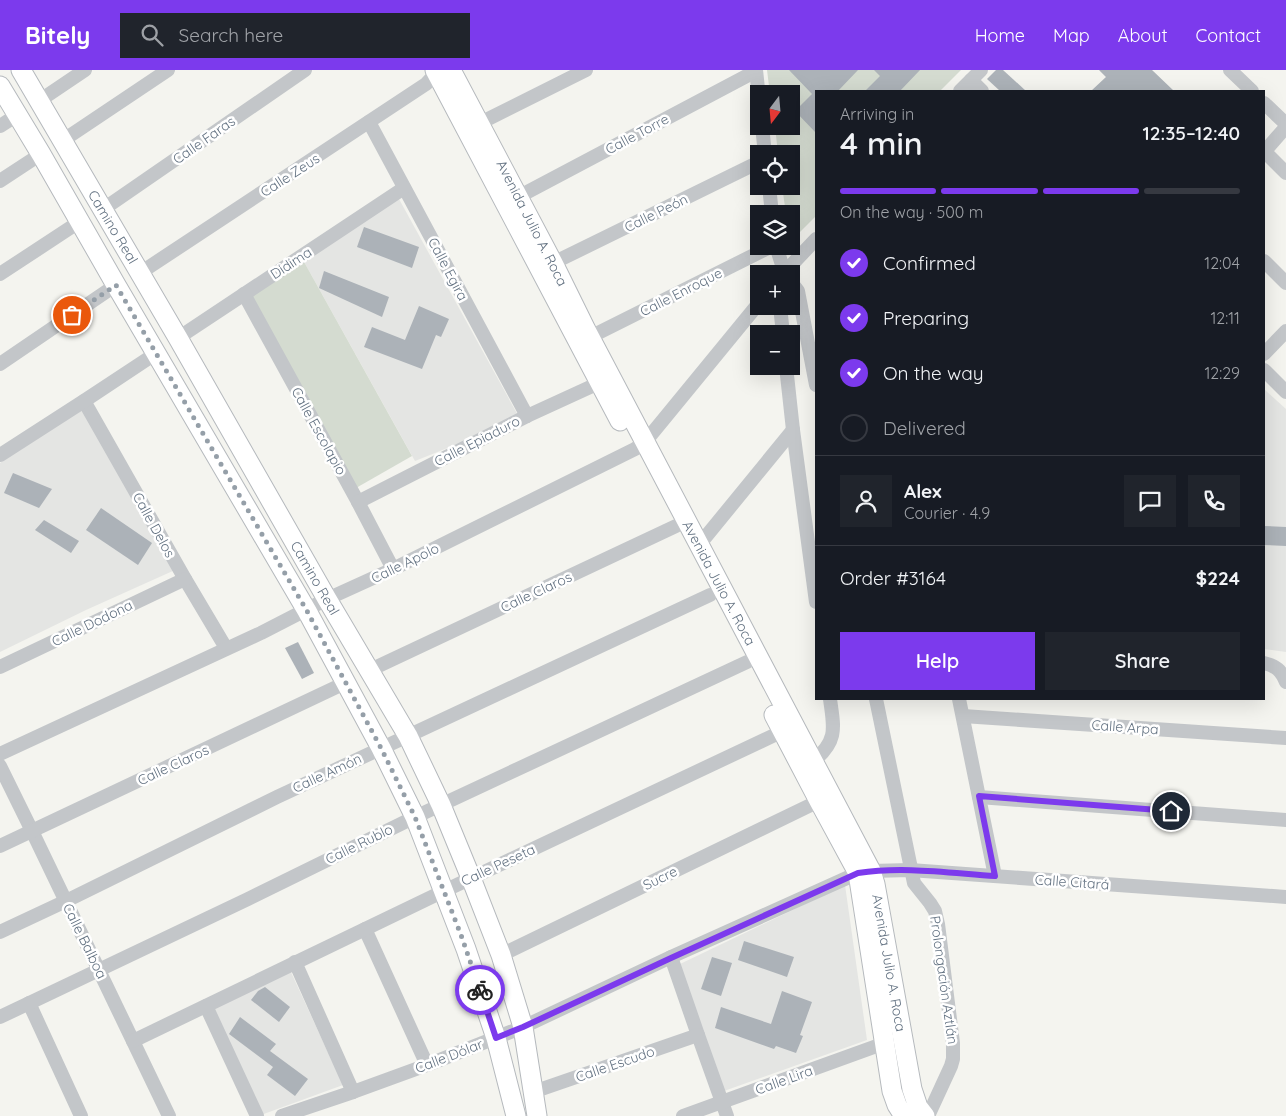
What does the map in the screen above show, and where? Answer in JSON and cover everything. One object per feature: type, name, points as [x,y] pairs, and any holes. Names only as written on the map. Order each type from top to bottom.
[{"type":"street","name":"Camino Real","points":[[21,70],[408,736],[441,805],[472,878],[500,955],[523,1027],[537,1116]]},
{"type":"street","points":[[39,101],[85,70]]},
{"type":"street","points":[[62,141],[168,70]]},
{"type":"street","name":"Calle Faras","points":[[102,210],[305,70]]},
{"type":"street","points":[[480,123],[586,70]]},
{"type":"street","points":[[756,70],[758,85]]},
{"type":"street","name":"Calle Torre","points":[[518,197],[756,70]]},
{"type":"street","points":[[1230,70],[1251,90]]},
{"type":"street","name":"Avenida Julio A. Roca","points":[[440,71],[480,123],[590,337],[676,526],[710,595],[819,801],[865,872],[875,884],[912,1089],[918,1107],[926,1116]]},
{"type":"street","name":"Avenida Julio A. Roca","points":[[440,71],[599,383],[640,446],[699,545],[814,761],[865,872],[885,1043],[894,1100],[904,1116]]},
{"type":"street","name":"Calle Zeus","points":[[140,273],[426,84],[440,71]]},
{"type":"street","points":[[961,90],[976,75],[982,90]]},
{"type":"street","name":"Camino Real","points":[[0,86],[307,611],[381,748],[415,817],[466,949],[496,1038],[516,1116]]},
{"type":"street","points":[[1265,104],[1286,125],[1265,150]]},
{"type":"street","points":[[0,126],[17,115]]},
{"type":"street","name":"Calle Egira","points":[[369,122],[526,416]]},
{"type":"street","points":[[1265,152],[1286,172]]},
{"type":"street","points":[[0,181],[41,154]]},
{"type":"street","name":"Calle Peón","points":[[553,263],[750,166]]},
{"type":"street","name":"Didima","points":[[178,338],[404,188]]},
{"type":"street","points":[[0,274],[79,222]]},
{"type":"street","points":[[794,265],[815,240]]},
{"type":"street","name":"Calle Enroque","points":[[590,337],[754,255]]},
{"type":"street","points":[[1265,262],[1286,283]]},
{"type":"street","points":[[0,364],[116,285]]},
{"type":"street","name":"Calle Escolapio","points":[[244,294],[393,569]]},
{"type":"street","points":[[800,301],[815,380]]},
{"type":"street","name":"Calle Apolo","points":[[0,754],[307,611],[327,599],[393,569],[640,446],[750,315]]},
{"type":"street","points":[[1265,353],[1286,331]]},
{"type":"street","points":[[0,455],[156,354]]},
{"type":"street","points":[[1265,371],[1286,392]]},
{"type":"street","points":[[787,375],[815,595]]},
{"type":"street","name":"Calle Epiaduro","points":[[358,502],[526,416],[599,383]]},
{"type":"street","name":"Calle Delos","points":[[84,401],[226,648]]},
{"type":"street","points":[[699,545],[793,430]]},
{"type":"street","name":"Calle Claros","points":[[370,670],[676,526]]},
{"type":"street","name":"Calle Dodona","points":[[0,667],[185,579]]},
{"type":"street","name":"Calle Amón","points":[[0,932],[277,797],[710,595]]},
{"type":"street","name":"Calle Rublo","points":[[0,1017],[415,817],[747,662]]},
{"type":"street","points":[[1265,663],[1279,668],[1286,682]]},
{"type":"street","name":"Calle Claros","points":[[0,846],[345,684]]},
{"type":"street","points":[[814,761],[824,752],[832,737],[833,727],[830,700]]},
{"type":"street","name":"Prolongación Aztlán","points":[[876,700],[910,870],[914,882],[935,911],[938,924],[953,1043],[954,1058],[926,1116]]},
{"type":"street","points":[[959,700],[995,876]]},
{"type":"street","name":"Calle Arpa","points":[[963,716],[1286,738]]},
{"type":"street","name":"Calle Peseta","points":[[133,1041],[295,962],[783,731]]},
{"type":"street","name":"Calle Balboa","points":[[0,766],[169,1116]]},
{"type":"street","points":[[979,796],[1286,820]]},
{"type":"street","name":"Sucre","points":[[500,955],[819,801]]},
{"type":"street","name":"Calle Citará","points":[[865,872],[910,870],[1286,897]]},
{"type":"street","name":"Calle Dólar","points":[[282,1116],[427,1065],[523,1027],[671,958],[865,872]]},
{"type":"street","points":[[365,929],[427,1065]]},
{"type":"street","points":[[671,958],[727,1116]]},
{"type":"street","points":[[295,962],[352,1092]]},
{"type":"street","points":[[29,1004],[81,1116]]},
{"type":"street","points":[[206,1006],[257,1116]]},
{"type":"street","name":"Calle Escudo","points":[[533,1092],[698,1036]]},
{"type":"street","name":"Calle Lira","points":[[683,1116],[885,1043]]},
{"type":"shaded area","points":[[767,70],[961,70],[941,90],[815,90],[815,217],[800,232],[800,205],[785,205],[783,195],[800,195],[800,145],[777,145],[776,135],[800,135],[800,85],[769,85]]},
{"type":"shaded area","points":[[399,199],[520,419],[415,461],[303,260]]},
{"type":"shaded area","points":[[303,260],[412,456],[356,488],[251,295]]},
{"type":"shaded area","points":[[1265,390],[1286,409],[1286,652],[1265,649]]},
{"type":"shaded area","points":[[82,405],[175,570],[86,610],[0,652],[0,463]]},
{"type":"shaded area","points":[[845,885],[867,1040],[724,1091],[680,964]]},
{"type":"shaded area","points":[[290,970],[343,1085],[261,1115],[213,1009]]},
{"type":"building","points":[[789,70],[858,70],[839,90],[815,90],[815,132],[800,116],[800,106],[812,94]]},
{"type":"building","points":[[874,70],[920,70],[901,90],[866,90],[880,76]]},
{"type":"building","points":[[996,70],[1003,70],[1025,90],[999,90],[987,79]]},
{"type":"building","points":[[1099,70],[1152,70],[1173,90],[1092,90],[1106,77]]},
{"type":"building","points":[[364,227],[419,247],[412,268],[357,247]]},
{"type":"building","points":[[324,271],[389,297],[382,317],[319,288]]},
{"type":"building","points":[[419,306],[449,319],[441,337],[436,335],[422,369],[364,347],[372,327],[405,340]]},
{"type":"building","points":[[13,473],[52,489],[39,508],[4,493]]},
{"type":"building","points":[[101,508],[152,543],[138,565],[86,530]]},
{"type":"building","points":[[44,520],[79,541],[71,553],[35,530]]},
{"type":"building","points":[[1265,526],[1286,527],[1286,546],[1265,545]]},
{"type":"building","points":[[298,642],[314,673],[302,679],[285,648]]},
{"type":"building","points":[[744,941],[794,957],[787,977],[738,960]]},
{"type":"building","points":[[712,957],[732,963],[721,996],[701,989]]},
{"type":"building","points":[[265,987],[290,1007],[279,1022],[251,1000],[258,991]]},
{"type":"building","points":[[782,991],[812,1002],[800,1035],[803,1036],[796,1053],[776,1046],[774,1049],[715,1028],[721,1007],[771,1024]]},
{"type":"building","points":[[240,1017],[276,1044],[270,1051],[308,1079],[295,1096],[267,1075],[273,1067],[229,1034]]},
{"type":"way so far","points":[[72,315],[116,285],[307,611],[381,748],[415,817],[461,935],[480,990]]},
{"type":"route","points":[[480,990],[496,1038],[858,873],[910,870],[995,876],[979,796],[1171,811]]}]
